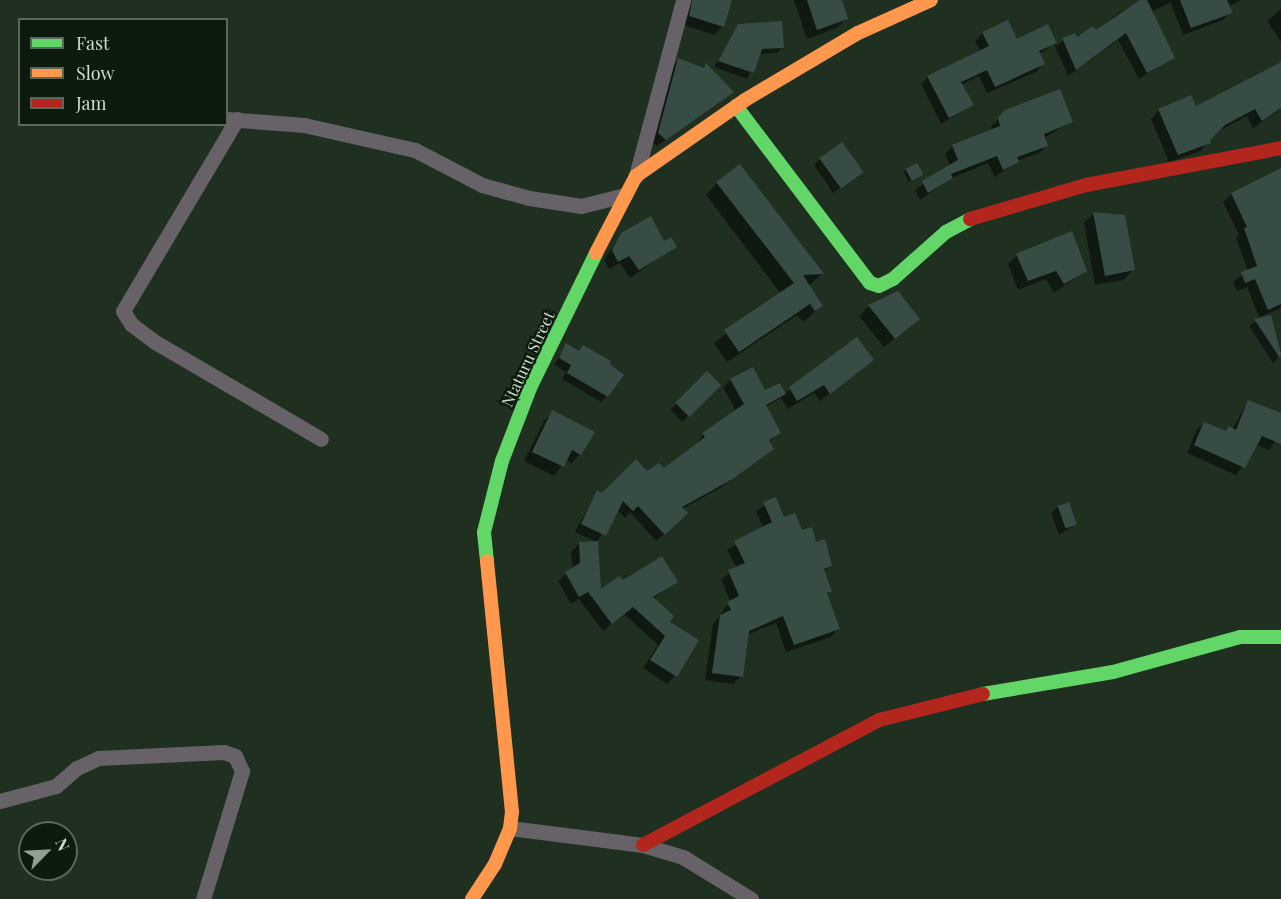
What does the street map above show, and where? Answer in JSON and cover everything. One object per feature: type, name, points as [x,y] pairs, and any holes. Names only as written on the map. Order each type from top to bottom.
[{"type":"street","points":[[636,176],[683,0]]},
{"type":"street","name":"Ntaturu Street","points":[[471,899],[495,864],[510,828],[511,781],[484,532],[502,461],[530,388],[625,195],[636,176],[736,106],[858,33],[931,0]]},
{"type":"street","points":[[736,106],[837,234],[870,283],[879,286],[893,279],[946,232],[976,216],[1086,185],[1281,148]]},
{"type":"street","points":[[321,439],[155,342],[131,324],[123,311],[232,119],[303,125],[415,150],[482,185],[529,198],[581,206],[625,195]]},
{"type":"street","points":[[643,845],[879,720],[975,695],[1113,672],[1240,637],[1260,634],[1281,637]]},
{"type":"street","points":[[0,801],[56,786],[77,768],[98,758],[224,752],[235,756],[242,771],[203,899]]},
{"type":"street","points":[[510,828],[643,845],[683,857],[751,899]]},
{"type":"building","points":[[692,0],[732,0],[724,27],[689,16]]},
{"type":"building","points":[[807,0],[842,0],[848,19],[817,30]]},
{"type":"building","points":[[1140,0],[1147,0],[1175,58],[1147,73],[1126,33],[1076,70],[1062,38],[1075,33],[1077,37],[1093,26],[1096,30]]},
{"type":"building","points":[[1180,0],[1227,0],[1233,13],[1191,28]]},
{"type":"building","points":[[1008,20],[1017,39],[1048,24],[1057,43],[1039,51],[1045,64],[995,87],[987,70],[961,82],[974,105],[949,118],[927,76],[989,46],[982,32]]},
{"type":"building","points":[[782,21],[784,48],[762,49],[754,73],[718,61],[738,24]]},
{"type":"building","points":[[678,58],[704,68],[706,63],[734,92],[666,140],[658,133]]},
{"type":"building","points":[[1281,62],[1281,108],[1262,121],[1255,109],[1225,125],[1210,140],[1211,143],[1178,155],[1158,109],[1191,95],[1196,106]]},
{"type":"building","points":[[1060,89],[1073,122],[1044,134],[1048,146],[1017,157],[1019,162],[1003,170],[997,156],[951,174],[953,178],[928,193],[922,181],[958,160],[952,145],[1000,126],[998,117],[1005,110]]},
{"type":"building","points":[[842,142],[864,172],[841,188],[819,158]]},
{"type":"building","points":[[917,163],[923,174],[912,181],[906,169]]},
{"type":"building","points":[[740,164],[824,274],[803,275],[823,306],[815,311],[810,304],[739,352],[724,330],[794,283],[716,182]]},
{"type":"building","points":[[1281,168],[1281,304],[1268,310],[1255,279],[1245,283],[1241,272],[1257,266],[1244,228],[1247,227],[1231,193]]},
{"type":"building","points":[[1093,212],[1125,215],[1135,270],[1105,276]]},
{"type":"building","points":[[651,216],[664,241],[671,237],[677,247],[639,270],[629,256],[618,262],[612,250],[621,233]]},
{"type":"building","points":[[1072,231],[1087,271],[1064,284],[1056,271],[1028,281],[1016,254]]},
{"type":"building","points":[[898,291],[920,319],[895,339],[868,305]]},
{"type":"building","points":[[1271,315],[1281,354],[1280,358],[1254,319]]},
{"type":"building","points":[[857,337],[874,360],[830,394],[824,385],[797,401],[789,387]]},
{"type":"building","points":[[566,343],[579,351],[583,345],[611,361],[610,364],[624,375],[608,397],[567,373],[571,365],[559,358]]},
{"type":"building","points":[[753,367],[765,390],[780,383],[786,394],[766,405],[781,433],[769,440],[774,449],[731,480],[682,507],[688,513],[665,535],[638,506],[633,511],[623,501],[606,536],[581,524],[597,490],[602,493],[636,459],[647,471],[659,463],[664,468],[705,437],[702,433],[744,404],[730,379]]},
{"type":"building","points":[[707,371],[721,385],[689,417],[675,403]]},
{"type":"building","points":[[1248,400],[1281,413],[1281,444],[1262,436],[1245,468],[1194,445],[1204,422],[1226,431],[1229,426],[1236,430]]},
{"type":"building","points":[[552,410],[595,432],[581,455],[572,450],[564,467],[532,452]]},
{"type":"building","points":[[776,497],[784,517],[795,513],[802,530],[812,527],[816,542],[825,539],[832,566],[824,569],[832,592],[827,593],[840,629],[794,645],[783,616],[749,631],[743,677],[712,673],[720,615],[731,610],[727,602],[739,596],[728,570],[745,563],[734,541],[772,522],[763,502]]},
{"type":"building","points":[[1069,502],[1077,525],[1065,529],[1058,506]]},
{"type":"building","points":[[598,541],[601,589],[619,576],[623,580],[662,556],[678,582],[653,597],[674,616],[670,622],[699,640],[677,677],[650,660],[665,636],[633,607],[612,624],[588,592],[579,597],[565,572],[580,563],[579,542]]},
{"type":"traffic: fast","points":[[736,106],[870,283],[879,286],[893,279],[946,232],[970,219]]},
{"type":"traffic: fast","points":[[487,561],[484,532],[502,461],[530,388],[596,253]]},
{"type":"traffic: fast","points":[[983,694],[1113,672],[1240,637],[1281,637]]},
{"type":"traffic: slow","points":[[596,253],[636,176],[745,100],[858,33],[931,0]]},
{"type":"traffic: slow","points":[[472,899],[495,864],[510,828],[512,812],[487,561]]},
{"type":"traffic: jam","points":[[970,219],[1086,185],[1281,148]]},
{"type":"traffic: jam","points":[[643,845],[879,720],[983,694]]}]
